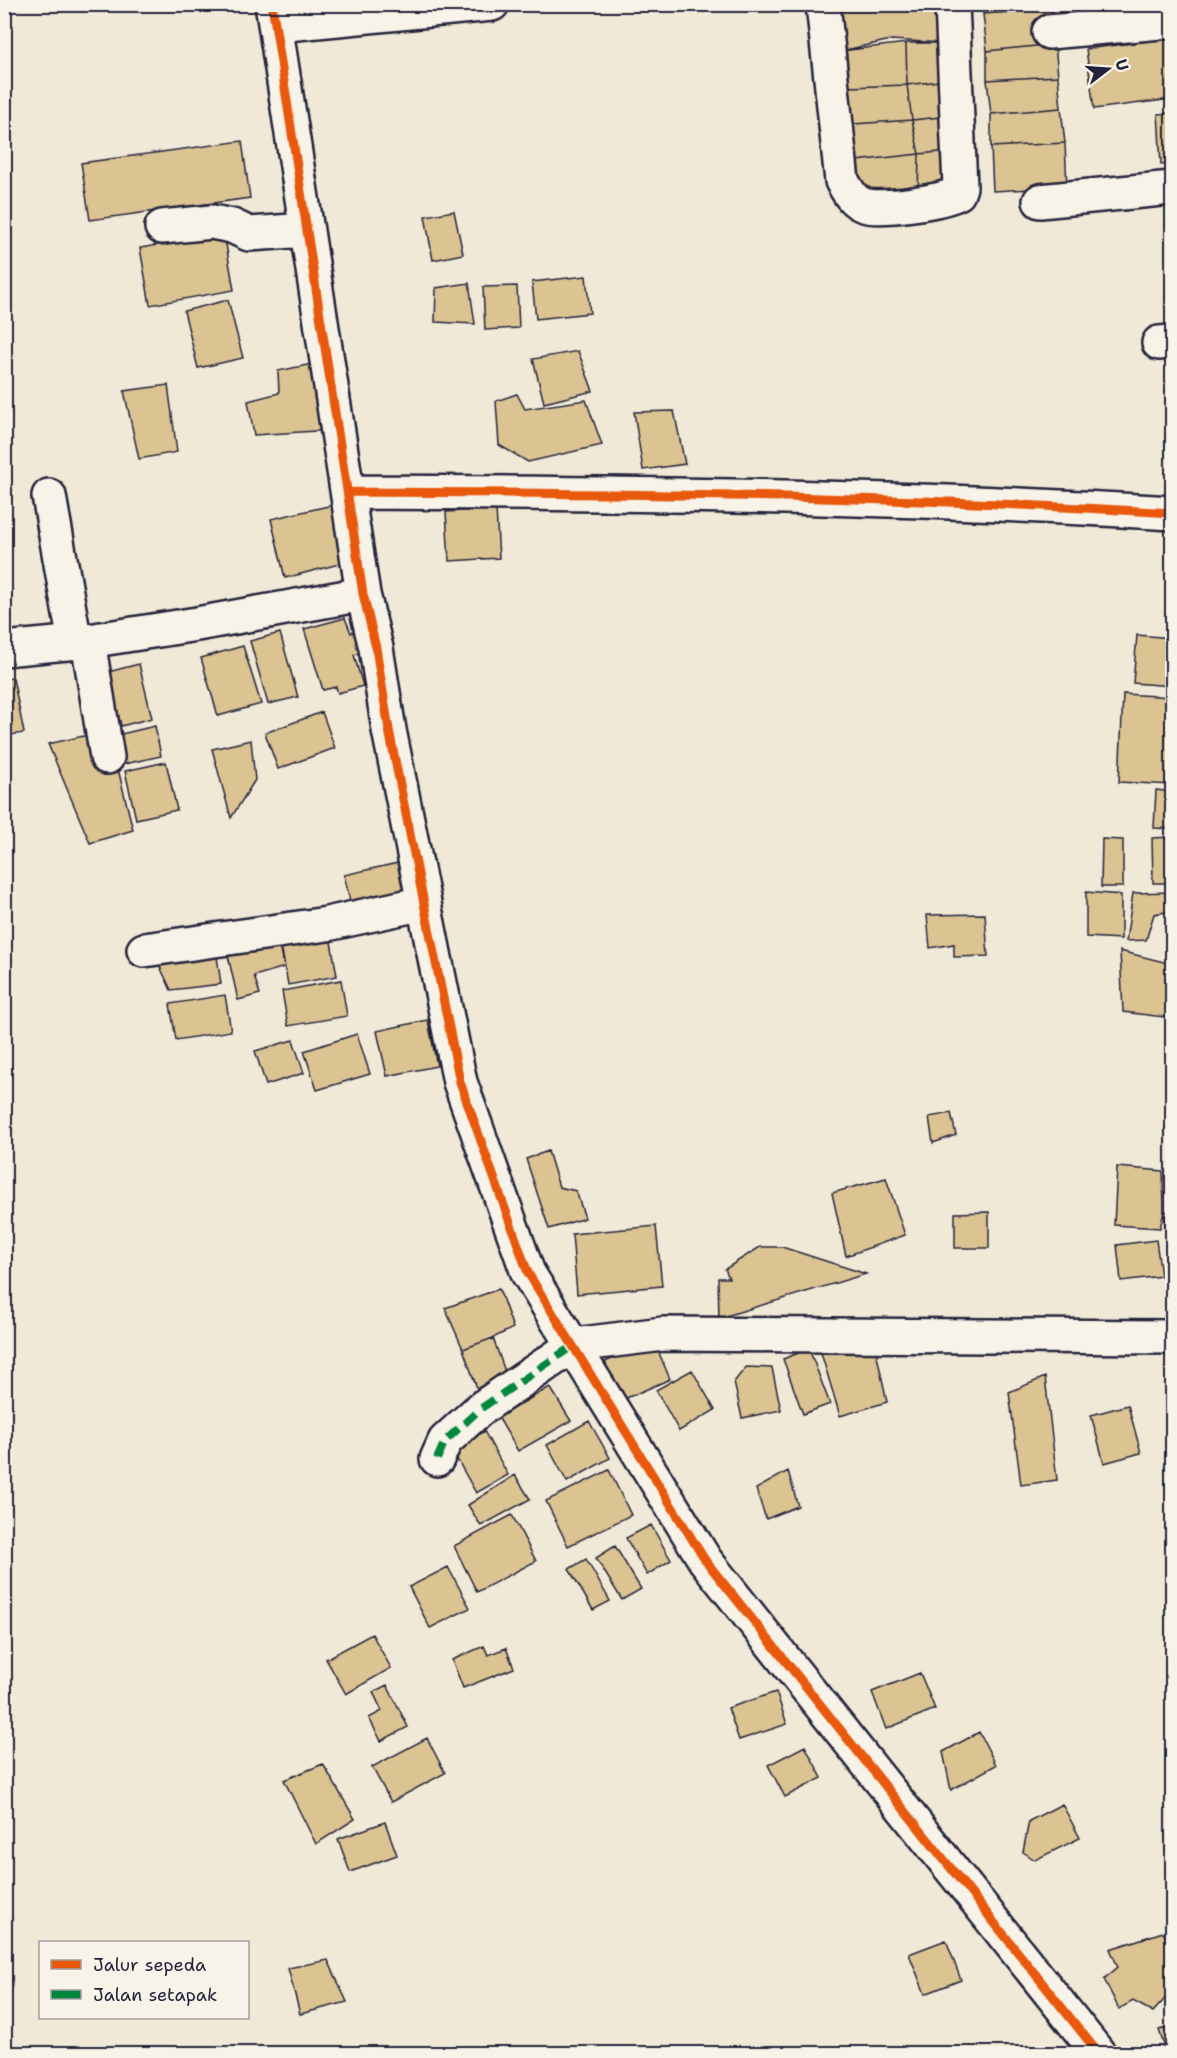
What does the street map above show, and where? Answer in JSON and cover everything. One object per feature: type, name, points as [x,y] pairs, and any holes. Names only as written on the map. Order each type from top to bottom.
[{"type":"street","points":[[492,4],[274,15],[363,594],[376,648],[389,730],[460,1082],[528,1273],[705,1560],[1099,2054]]},
{"type":"street","points":[[823,4],[842,181],[852,198],[865,206],[909,205],[958,193],[960,187],[952,4]]},
{"type":"street","points":[[1050,32],[1173,21]]},
{"type":"street","points":[[1041,201],[1173,188]]},
{"type":"street","points":[[162,227],[212,222],[232,226],[249,234],[308,231]]},
{"type":"street","points":[[348,492],[598,493],[870,499],[1173,513]]},
{"type":"street","points":[[49,496],[107,757]]},
{"type":"street","points":[[4,649],[82,642],[363,594]]},
{"type":"street","points":[[144,950],[327,924],[424,903]]},
{"type":"street","points":[[437,1459],[445,1441],[480,1408],[573,1345],[663,1334],[1173,1337]]},
{"type":"building","points":[[837,4],[941,4],[944,43],[891,40],[841,51]]},
{"type":"building","points":[[983,4],[1051,4],[1052,9],[983,14]]},
{"type":"building","points":[[1052,9],[1055,44],[987,51],[983,14]]},
{"type":"building","points":[[1172,38],[1172,99],[1094,109],[1086,49]]},
{"type":"building","points":[[906,43],[944,43],[947,80],[907,85]]},
{"type":"building","points":[[906,43],[907,85],[849,87],[841,51]]},
{"type":"building","points":[[1055,44],[1058,76],[987,80],[987,51]]},
{"type":"building","points":[[1058,76],[1061,108],[991,114],[987,80]]},
{"type":"building","points":[[947,80],[950,116],[912,120],[907,85]]},
{"type":"building","points":[[907,85],[912,120],[853,124],[849,87]]},
{"type":"building","points":[[1061,108],[1065,143],[991,147],[991,114]]},
{"type":"building","points":[[1172,113],[1172,164],[1161,165],[1158,114]]},
{"type":"building","points":[[950,116],[951,151],[919,154],[912,120]]},
{"type":"building","points":[[912,120],[919,154],[856,161],[853,124]]},
{"type":"building","points":[[242,141],[250,198],[90,220],[81,163]]},
{"type":"building","points":[[1065,143],[1067,187],[993,191],[991,147]]},
{"type":"building","points":[[951,151],[958,190],[918,195],[919,154]]},
{"type":"building","points":[[919,154],[918,195],[861,199],[856,161]]},
{"type":"building","points":[[454,211],[463,254],[433,260],[425,216]]},
{"type":"building","points":[[224,233],[234,290],[150,305],[140,248]]},
{"type":"building","points":[[586,276],[590,313],[536,319],[532,282]]},
{"type":"building","points":[[469,283],[475,324],[435,322],[436,288]]},
{"type":"building","points":[[517,286],[519,328],[485,330],[483,287]]},
{"type":"building","points":[[228,300],[243,358],[198,368],[184,311]]},
{"type":"building","points":[[578,351],[593,391],[544,403],[533,359]]},
{"type":"building","points":[[322,362],[331,430],[254,435],[248,401],[279,393],[278,371]]},
{"type":"building","points":[[168,385],[177,452],[139,459],[124,391]]},
{"type":"building","points":[[517,394],[525,409],[586,400],[602,445],[528,462],[499,445],[496,401]]},
{"type":"building","points":[[674,411],[685,464],[643,470],[634,412]]},
{"type":"building","points":[[333,505],[347,562],[285,578],[271,519]]},
{"type":"building","points":[[496,509],[499,558],[449,561],[446,512]]},
{"type":"building","points":[[1169,596],[1172,596],[1172,633],[1171,633]]},
{"type":"building","points":[[345,618],[351,633],[366,627],[374,649],[354,655],[363,686],[338,693],[336,687],[323,690],[304,629]]},
{"type":"building","points":[[280,633],[298,697],[268,704],[250,641]]},
{"type":"building","points":[[1137,635],[1172,638],[1172,686],[1133,683]]},
{"type":"building","points":[[243,646],[261,704],[218,716],[201,658]]},
{"type":"building","points":[[139,664],[152,718],[121,726],[108,672]]},
{"type":"building","points":[[13,678],[24,733],[4,736],[4,679]]},
{"type":"building","points":[[1123,694],[1172,697],[1172,785],[1119,782]]},
{"type":"building","points":[[322,712],[335,748],[278,769],[265,733]]},
{"type":"building","points":[[155,726],[161,756],[124,764],[117,735]]},
{"type":"building","points":[[88,735],[116,761],[133,830],[90,843],[48,744]]},
{"type":"building","points":[[251,740],[255,780],[231,818],[212,749]]},
{"type":"building","points":[[166,762],[177,810],[136,819],[125,771]]},
{"type":"building","points":[[1156,790],[1172,792],[1172,829],[1154,828]]},
{"type":"building","points":[[1172,837],[1172,883],[1153,883],[1152,838]]},
{"type":"building","points":[[1102,839],[1123,840],[1123,887],[1101,887]]},
{"type":"building","points":[[398,863],[406,902],[353,914],[344,875]]},
{"type":"building","points":[[1086,892],[1121,895],[1121,939],[1086,937]]},
{"type":"building","points":[[1172,892],[1172,911],[1154,914],[1146,940],[1126,941],[1133,893]]},
{"type":"building","points":[[985,914],[988,956],[954,957],[954,944],[930,948],[927,915]]},
{"type":"building","points":[[275,936],[285,967],[254,976],[260,994],[238,1000],[227,951]]},
{"type":"building","points":[[330,936],[337,976],[288,985],[281,945]]},
{"type":"building","points":[[216,950],[221,984],[171,990],[156,958]]},
{"type":"building","points":[[1120,951],[1172,964],[1172,1018],[1123,1012]]},
{"type":"building","points":[[341,980],[347,1016],[288,1026],[282,991]]},
{"type":"building","points":[[225,995],[231,1031],[176,1040],[170,1004]]},
{"type":"building","points":[[428,1020],[437,1066],[387,1076],[377,1031]]},
{"type":"building","points":[[357,1034],[370,1074],[317,1090],[304,1051]]},
{"type":"building","points":[[293,1040],[304,1073],[266,1085],[255,1051]]},
{"type":"building","points":[[951,1113],[956,1135],[933,1143],[929,1117]]},
{"type":"building","points":[[548,1151],[559,1187],[576,1191],[585,1218],[549,1229],[526,1159]]},
{"type":"building","points":[[1117,1167],[1163,1171],[1164,1212],[1160,1228],[1114,1225]]},
{"type":"building","points":[[1170,1172],[1172,1172],[1172,1199],[1171,1199]]},
{"type":"building","points":[[886,1178],[905,1235],[846,1256],[832,1193]]},
{"type":"building","points":[[1172,1211],[1172,1291],[1164,1212]]},
{"type":"building","points":[[989,1212],[989,1248],[955,1248],[955,1213]]},
{"type":"building","points":[[656,1226],[662,1286],[577,1294],[572,1234]]},
{"type":"building","points":[[1156,1240],[1161,1276],[1121,1281],[1117,1245]]},
{"type":"building","points":[[760,1247],[782,1247],[866,1274],[719,1318],[718,1278],[729,1278],[725,1269]]},
{"type":"building","points":[[499,1289],[513,1328],[463,1349],[445,1308]]},
{"type":"building","points":[[493,1338],[507,1377],[477,1388],[463,1349]]},
{"type":"building","points":[[654,1341],[670,1379],[622,1400],[605,1362]]},
{"type":"building","points":[[819,1346],[875,1346],[887,1402],[840,1416]]},
{"type":"building","points":[[809,1349],[830,1404],[803,1414],[783,1359]]},
{"type":"building","points":[[746,1367],[772,1368],[781,1410],[742,1418],[734,1382]]},
{"type":"building","points":[[692,1370],[715,1410],[679,1431],[656,1390]]},
{"type":"building","points":[[1045,1377],[1057,1480],[1021,1485],[1009,1392]]},
{"type":"building","points":[[550,1387],[571,1421],[518,1451],[498,1417]]},
{"type":"building","points":[[1128,1405],[1141,1453],[1104,1463],[1091,1415]]},
{"type":"building","points":[[589,1421],[610,1458],[567,1482],[547,1445]]},
{"type":"building","points":[[484,1431],[508,1475],[476,1493],[452,1450]]},
{"type":"building","points":[[609,1470],[631,1515],[568,1546],[546,1501]]},
{"type":"building","points":[[788,1471],[798,1506],[766,1519],[756,1489]]},
{"type":"building","points":[[515,1475],[530,1499],[481,1526],[468,1505]]},
{"type":"building","points":[[512,1515],[536,1561],[477,1592],[454,1546]]},
{"type":"building","points":[[651,1525],[671,1560],[647,1575],[626,1538]]},
{"type":"building","points":[[615,1546],[641,1589],[622,1600],[596,1558]]},
{"type":"building","points":[[586,1559],[610,1601],[593,1610],[569,1569]]},
{"type":"building","points":[[448,1567],[470,1608],[430,1628],[409,1587]]},
{"type":"building","points":[[372,1634],[391,1668],[346,1694],[326,1659]]},
{"type":"building","points":[[484,1646],[488,1655],[506,1648],[514,1668],[463,1688],[452,1660]]},
{"type":"building","points":[[920,1673],[935,1709],[886,1729],[872,1692]]},
{"type":"building","points":[[387,1685],[408,1727],[381,1741],[369,1718],[382,1711],[373,1692]]},
{"type":"building","points":[[776,1692],[787,1724],[739,1740],[728,1708]]},
{"type":"building","points":[[979,1732],[996,1765],[951,1790],[943,1752]]},
{"type":"building","points":[[427,1738],[445,1773],[391,1802],[372,1767]]},
{"type":"building","points":[[805,1746],[822,1778],[785,1797],[768,1765]]},
{"type":"building","points":[[323,1764],[355,1819],[316,1844],[284,1780]]},
{"type":"building","points":[[1062,1804],[1080,1838],[1035,1860],[1023,1852],[1029,1821]]},
{"type":"building","points":[[385,1822],[397,1855],[350,1872],[338,1839]]},
{"type":"building","points":[[1163,1932],[1172,1952],[1172,1991],[1153,2012],[1133,2001],[1119,2009],[1104,1979],[1118,1967],[1110,1949]]},
{"type":"building","points":[[946,1940],[961,1980],[925,1994],[909,1954]]},
{"type":"building","points":[[328,1960],[347,2002],[300,2014],[288,1968]]},
{"type":"building","points":[[1172,2026],[1172,2054],[1167,2054],[1159,2030]]},
{"type":"marked path","points":[[437,1459],[445,1441],[480,1409],[574,1345]]},
{"type":"cycle path","points":[[272,4],[363,594],[376,648],[389,730],[460,1082],[528,1273],[705,1560],[1099,2054]]},
{"type":"cycle path","points":[[348,492],[760,496],[1172,513]]}]
